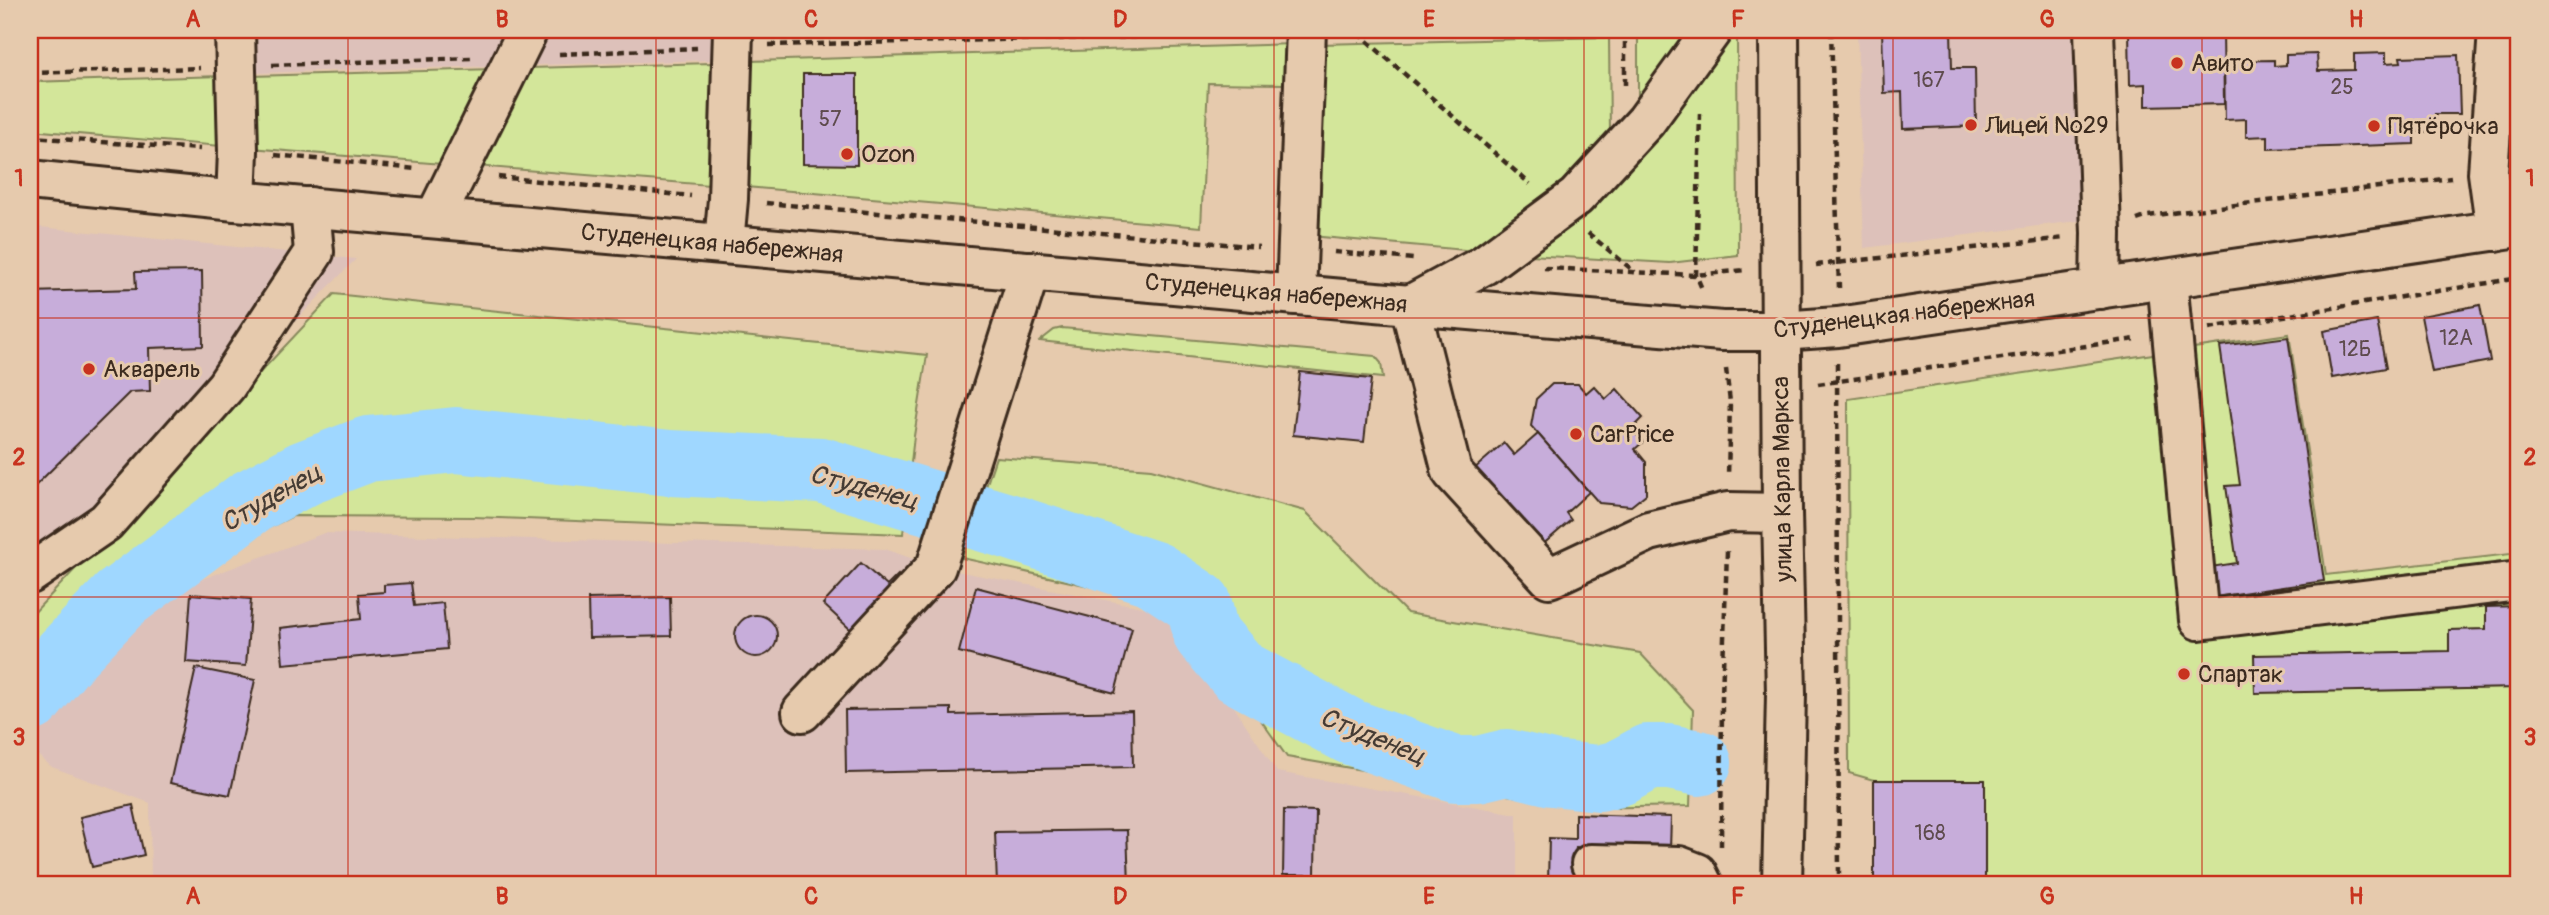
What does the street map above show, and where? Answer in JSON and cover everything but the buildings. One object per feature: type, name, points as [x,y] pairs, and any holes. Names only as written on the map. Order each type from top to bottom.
[{"type":"street","points":[[235,30],[238,151],[236,201]]},
{"type":"street","points":[[435,218],[528,30]]},
{"type":"street","points":[[724,243],[728,200],[733,30]]},
{"type":"street","points":[[1296,295],[1306,30]]},
{"type":"street","points":[[1712,30],[1646,121],[1576,197],[1484,265],[1410,305],[1452,472],[1549,578],[1648,531],[1728,512],[1782,513]]},
{"type":"street","name":"улица Карла Маркса","points":[[1779,30],[1780,331],[1786,694],[1782,885]]},
{"type":"street","points":[[2094,30],[2101,233],[2100,289]]},
{"type":"street","points":[[2498,30],[2488,173],[2507,229]]},
{"type":"street","name":"Студенецкая набережная","points":[[30,180],[236,201],[1722,331],[1838,327],[2507,229]]},
{"type":"street","points":[[30,574],[106,522],[226,386],[314,252],[310,207]]},
{"type":"street","points":[[802,712],[936,567],[1030,271]]},
{"type":"street","points":[[2167,278],[2199,620],[2519,581]]},
{"type":"street","points":[[1591,864],[1679,866],[1697,873],[1703,885]]},
{"type":"path","points":[[1831,30],[1840,264],[1839,885]]},
{"type":"path","points":[[1358,32],[1559,210],[1636,273]]},
{"type":"path","points":[[1700,113],[1696,275],[1722,331],[1730,402],[1721,848]]},
{"type":"shaded area","points":[[221,30],[758,30],[715,60],[220,74]]},
{"type":"shaded area","name":"Лицей №29","points":[[1857,30],[2078,30],[2085,220],[1864,248]]},
{"type":"shaded area","points":[[30,226],[356,259],[30,593]]},
{"type":"shaded area","points":[[324,533],[885,549],[936,567],[1172,613],[1277,772],[1517,814],[1517,885],[151,885],[150,803],[52,767],[30,749],[30,720],[124,609]]},
{"type":"green space","points":[[754,30],[990,30],[754,34]]},
{"type":"green space","points":[[1638,30],[1687,30],[1665,66],[1638,101]]},
{"type":"green space","points":[[1729,30],[1737,30],[1738,255],[1670,263],[1528,255],[1582,215],[1616,182],[1678,112]]},
{"type":"green space","points":[[1609,37],[1610,134],[1554,190],[1476,251],[1311,236],[1320,44]]},
{"type":"green space","points":[[1292,44],[1288,84],[1208,83],[1201,227],[746,187],[751,61]]},
{"type":"green space","points":[[712,63],[709,185],[476,166],[530,68]]},
{"type":"green space","points":[[494,69],[442,164],[251,148],[252,76]]},
{"type":"green space","points":[[221,76],[221,146],[30,130],[30,82]]},
{"type":"green space","points":[[334,294],[927,355],[914,436],[903,534],[474,517],[293,516],[172,575],[119,607],[30,710],[30,617]]},
{"type":"green space","points":[[1062,328],[1375,356],[1381,363],[1383,378],[1040,341],[1054,330]]},
{"type":"green space","name":"Спартак","points":[[2289,334],[2326,575],[2519,553],[2519,885],[1874,885],[1874,780],[1849,773],[1848,399]]},
{"type":"green space","points":[[996,457],[1151,469],[1305,511],[1407,613],[1640,653],[1693,710],[1690,806],[1581,808],[1287,757],[1180,606],[962,558]]},
{"type":"waterway","name":"Студенец","points":[[30,699],[66,655],[120,599],[250,502],[305,473],[368,449],[456,440],[670,463],[821,470],[1011,527],[1154,574],[1199,604],[1206,634],[1239,672],[1351,732],[1455,769],[1478,769],[1507,762],[1552,773],[1599,778],[1619,773],[1648,757],[1669,757],[1699,763]]},
{"type":"place","name":"Авито","points":[[2177,63]]},
{"type":"place","name":"Лицей №29","points":[[1971,125]]},
{"type":"place","name":"Пятёрочка","points":[[2374,126]]},
{"type":"place","name":"Ozon","points":[[847,154]]},
{"type":"place","name":"Акварель","points":[[89,369]]},
{"type":"place","name":"CarPrice","points":[[1576,434]]},
{"type":"place","name":"Спартак","points":[[2184,674]]}]
